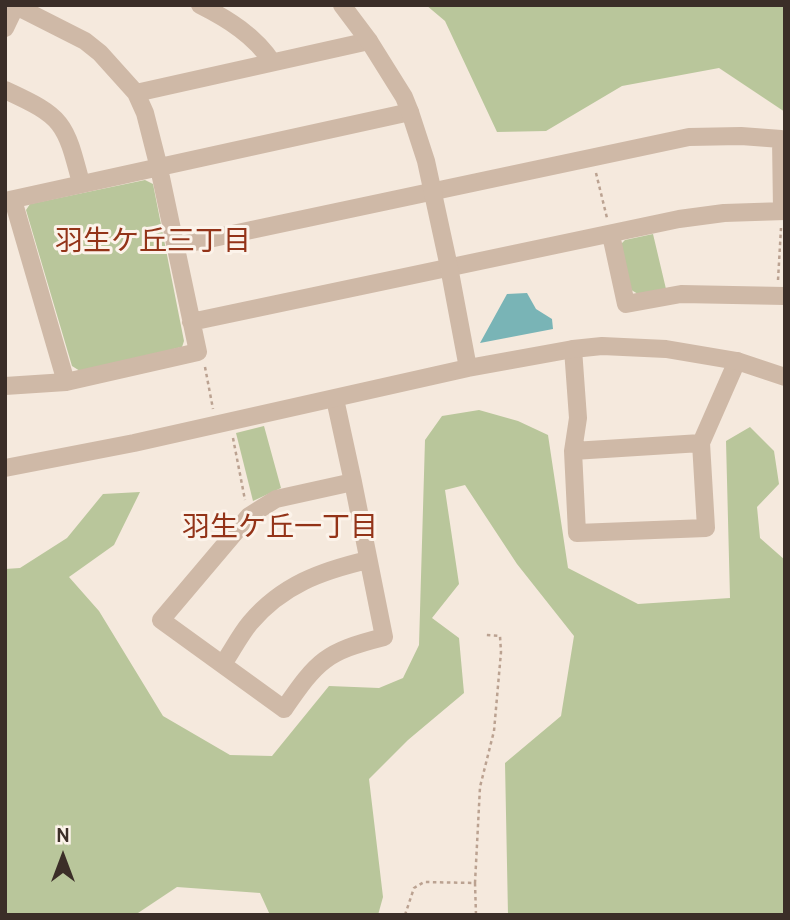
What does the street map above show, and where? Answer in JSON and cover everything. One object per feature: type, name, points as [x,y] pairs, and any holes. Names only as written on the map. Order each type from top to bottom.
[{"type":"street","points":[[200,5],[241,29],[261,45],[272,62]]},
{"type":"street","points":[[342,5],[369,41],[404,97],[410,112],[426,162],[450,267],[468,368]]},
{"type":"street","points":[[5,28],[15,6],[85,41],[100,53],[136,93],[145,113],[159,168],[198,352],[66,382],[5,386]]},
{"type":"street","points":[[136,93],[369,41]]},
{"type":"street","points":[[5,90],[38,105],[58,121],[69,137],[81,183]]},
{"type":"street","points":[[66,382],[9,200],[410,112]]},
{"type":"street","points":[[176,246],[690,137],[741,136],[781,139],[783,210],[679,219],[191,322]]},
{"type":"street","points":[[611,235],[626,304],[681,294],[781,295]]},
{"type":"street","points":[[5,468],[335,399],[468,368],[573,349],[636,346],[697,354],[737,361],[785,377]]},
{"type":"street","points":[[573,349],[578,418],[573,451],[577,533],[706,528],[701,443],[737,361]]},
{"type":"street","points":[[335,399],[353,482],[384,637],[351,645],[325,659],[310,671],[284,709],[161,620],[248,516],[276,499],[353,482]]},
{"type":"street","points":[[573,451],[701,443]]},
{"type":"street","points":[[223,664],[250,623],[287,590],[310,576],[368,560]]},
{"type":"path","points":[[592,157],[611,235]]},
{"type":"path","points":[[781,295],[783,210]]},
{"type":"path","points":[[198,352],[203,358],[223,423],[248,516]]},
{"type":"path","points":[[476,915],[480,788],[494,731],[501,652],[500,636],[486,635]]},
{"type":"path","points":[[405,915],[414,888],[424,882],[475,883]]},
{"type":"green space","points":[[426,5],[785,5],[785,112],[719,68],[622,86],[546,131],[497,132],[445,21]]},
{"type":"green space","points":[[145,180],[153,184],[184,341],[182,347],[80,371],[72,366],[26,210],[30,204]]},
{"type":"green space","points":[[653,234],[666,289],[638,294],[628,288],[619,246],[625,240]]},
{"type":"green space","points":[[479,410],[518,421],[548,435],[568,568],[638,604],[730,598],[726,441],[750,427],[774,451],[779,484],[757,507],[760,538],[785,560],[785,915],[508,915],[505,763],[561,716],[574,636],[517,564],[465,485],[445,490],[459,584],[432,618],[459,638],[464,693],[408,740],[369,779],[383,897],[378,915],[270,915],[260,893],[177,887],[135,915],[5,915],[5,569],[20,568],[67,538],[103,494],[140,492],[114,545],[69,577],[99,611],[163,716],[230,755],[272,756],[329,686],[379,688],[403,678],[419,645],[425,440],[442,416]]},
{"type":"green space","points":[[264,426],[281,488],[253,501],[236,433]]},
{"type":"water","points":[[527,293],[536,309],[552,319],[553,329],[480,343],[507,294]]},
{"type":"district","name":"羽生ケ丘三丁目","points":[[153,242]]},
{"type":"district","name":"羽生ケ丘一丁目","points":[[280,528]]}]
